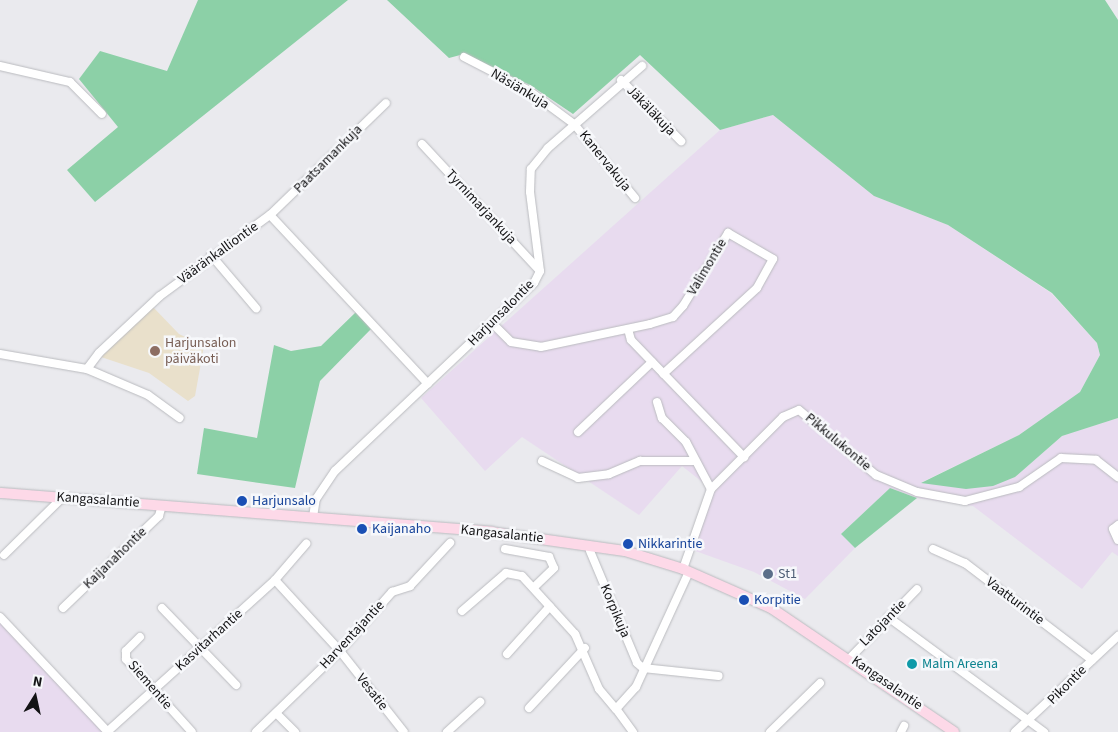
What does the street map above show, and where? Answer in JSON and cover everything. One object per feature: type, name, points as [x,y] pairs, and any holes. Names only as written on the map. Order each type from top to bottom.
[{"type":"main road","name":"Kangasalantie","points":[[0,493],[313,517],[578,542],[625,551],[686,570],[768,606],[850,658],[954,732]]},
{"type":"street","name":"Näsiänkuja","points":[[464,57],[528,90],[574,124]]},
{"type":"street","points":[[0,66],[70,82],[102,114]]},
{"type":"street","name":"Harjunsalontie","points":[[313,517],[316,499],[331,476],[493,324],[540,271],[530,192],[532,169],[574,124],[622,80],[642,66]]},
{"type":"street","name":"Jäkäläkuja","points":[[622,80],[681,142]]},
{"type":"street","name":"Paatsamankuja","points":[[270,215],[386,103]]},
{"type":"street","name":"Kanervakuja","points":[[574,124],[635,198]]},
{"type":"street","name":"Tyrnimarjankuja","points":[[422,144],[540,271]]},
{"type":"street","name":"Vääränkalliontie","points":[[87,370],[112,340],[211,256],[270,215],[428,384]]},
{"type":"street","name":"Valimontie","points":[[493,324],[522,347],[541,347],[673,317],[728,233],[773,259],[757,288],[663,374]]},
{"type":"street","points":[[211,256],[256,308]]},
{"type":"street","points":[[628,328],[631,340],[744,457]]},
{"type":"street","points":[[0,354],[87,370],[148,395],[180,418]]},
{"type":"street","points":[[578,432],[652,362]]},
{"type":"street","points":[[656,402],[662,418],[686,442],[694,461],[711,489]]},
{"type":"street","name":"Pikkulukontie","points":[[686,570],[711,489],[783,417],[799,410],[876,475],[917,492],[965,501],[1019,488],[1061,458],[1096,460],[1118,477]]},
{"type":"street","points":[[542,461],[578,478],[609,474],[640,461],[694,461]]},
{"type":"street","points":[[4,555],[62,498]]},
{"type":"street","name":"Kaijanahontie","points":[[63,608],[159,516],[162,505]]},
{"type":"street","points":[[1118,525],[1113,529],[1118,540]]},
{"type":"street","name":"Harventajantie","points":[[256,732],[340,651],[392,592],[410,586],[450,543]]},
{"type":"street","name":"Kasvitarhantie","points":[[108,732],[275,580],[306,544]]},
{"type":"street","points":[[505,549],[549,557],[554,568],[534,587]]},
{"type":"street","name":"Vaatturintie","points":[[933,550],[965,564],[1092,660]]},
{"type":"street","name":"Korpikuja","points":[[590,551],[635,659],[643,668]]},
{"type":"street","points":[[616,709],[636,688],[686,570]]},
{"type":"street","points":[[462,612],[506,573],[522,576],[534,587],[585,648],[599,689],[633,732]]},
{"type":"street","name":"Vesatie","points":[[275,580],[340,651],[404,732]]},
{"type":"street","name":"Latojantie","points":[[850,658],[917,589]]},
{"type":"street","points":[[507,654],[550,606]]},
{"type":"street","points":[[162,608],[236,685]]},
{"type":"street","points":[[0,617],[108,732]]},
{"type":"street","points":[[888,617],[1044,732]]},
{"type":"street","name":"Pikontie","points":[[1015,732],[1030,722],[1118,636]]},
{"type":"street","name":"Siementie","points":[[140,637],[126,651],[126,659],[192,732]]},
{"type":"street","points":[[529,708],[585,648]]},
{"type":"street","points":[[643,668],[719,676]]},
{"type":"street","points":[[770,732],[820,683]]},
{"type":"street","points":[[447,732],[480,702]]},
{"type":"street","points":[[276,713],[295,732]]},
{"type":"shaded area","points":[[773,115],[874,196],[948,225],[1051,293],[1097,343],[1100,355],[1080,392],[1019,435],[922,482],[1015,477],[1062,436],[1118,418],[1118,556],[1112,552],[1082,589],[973,506],[917,498],[890,488],[841,534],[855,548],[805,599],[754,572],[687,548],[711,489],[682,466],[639,515],[522,437],[485,471],[421,398],[720,130]]},
{"type":"shaded area","name":"Harjunsalon päiväkoti","points":[[153,307],[179,334],[204,346],[195,396],[188,401],[149,373],[101,357]]},
{"type":"shaded area","points":[[0,617],[108,732],[0,732]]},
{"type":"green space","points":[[198,0],[348,0],[95,202],[67,170],[118,127],[79,79],[100,51],[167,71]]},
{"type":"green space","points":[[387,0],[1105,0],[1118,20],[1118,418],[1062,436],[1015,477],[993,486],[966,489],[921,483],[1019,435],[1080,392],[1100,355],[1097,343],[1052,293],[948,225],[874,196],[773,115],[720,130],[640,55],[573,114],[530,85],[464,54],[449,58]]},
{"type":"green space","points":[[356,312],[371,329],[320,381],[295,488],[197,474],[204,428],[257,438],[274,345],[291,351],[321,346]]},
{"type":"green space","points":[[890,488],[917,498],[855,548],[841,534]]},
{"type":"place","name":"Harjunsalon päiväkoti","points":[[155,351]]},
{"type":"place","name":"Harjunsalo","points":[[242,501]]},
{"type":"place","name":"Kaijanaho","points":[[362,529]]},
{"type":"place","name":"Nikkarintie","points":[[628,544]]},
{"type":"place","name":"St1","points":[[768,574]]},
{"type":"place","name":"Korpitie","points":[[744,600]]},
{"type":"place","name":"Malm Areena","points":[[912,664]]}]
